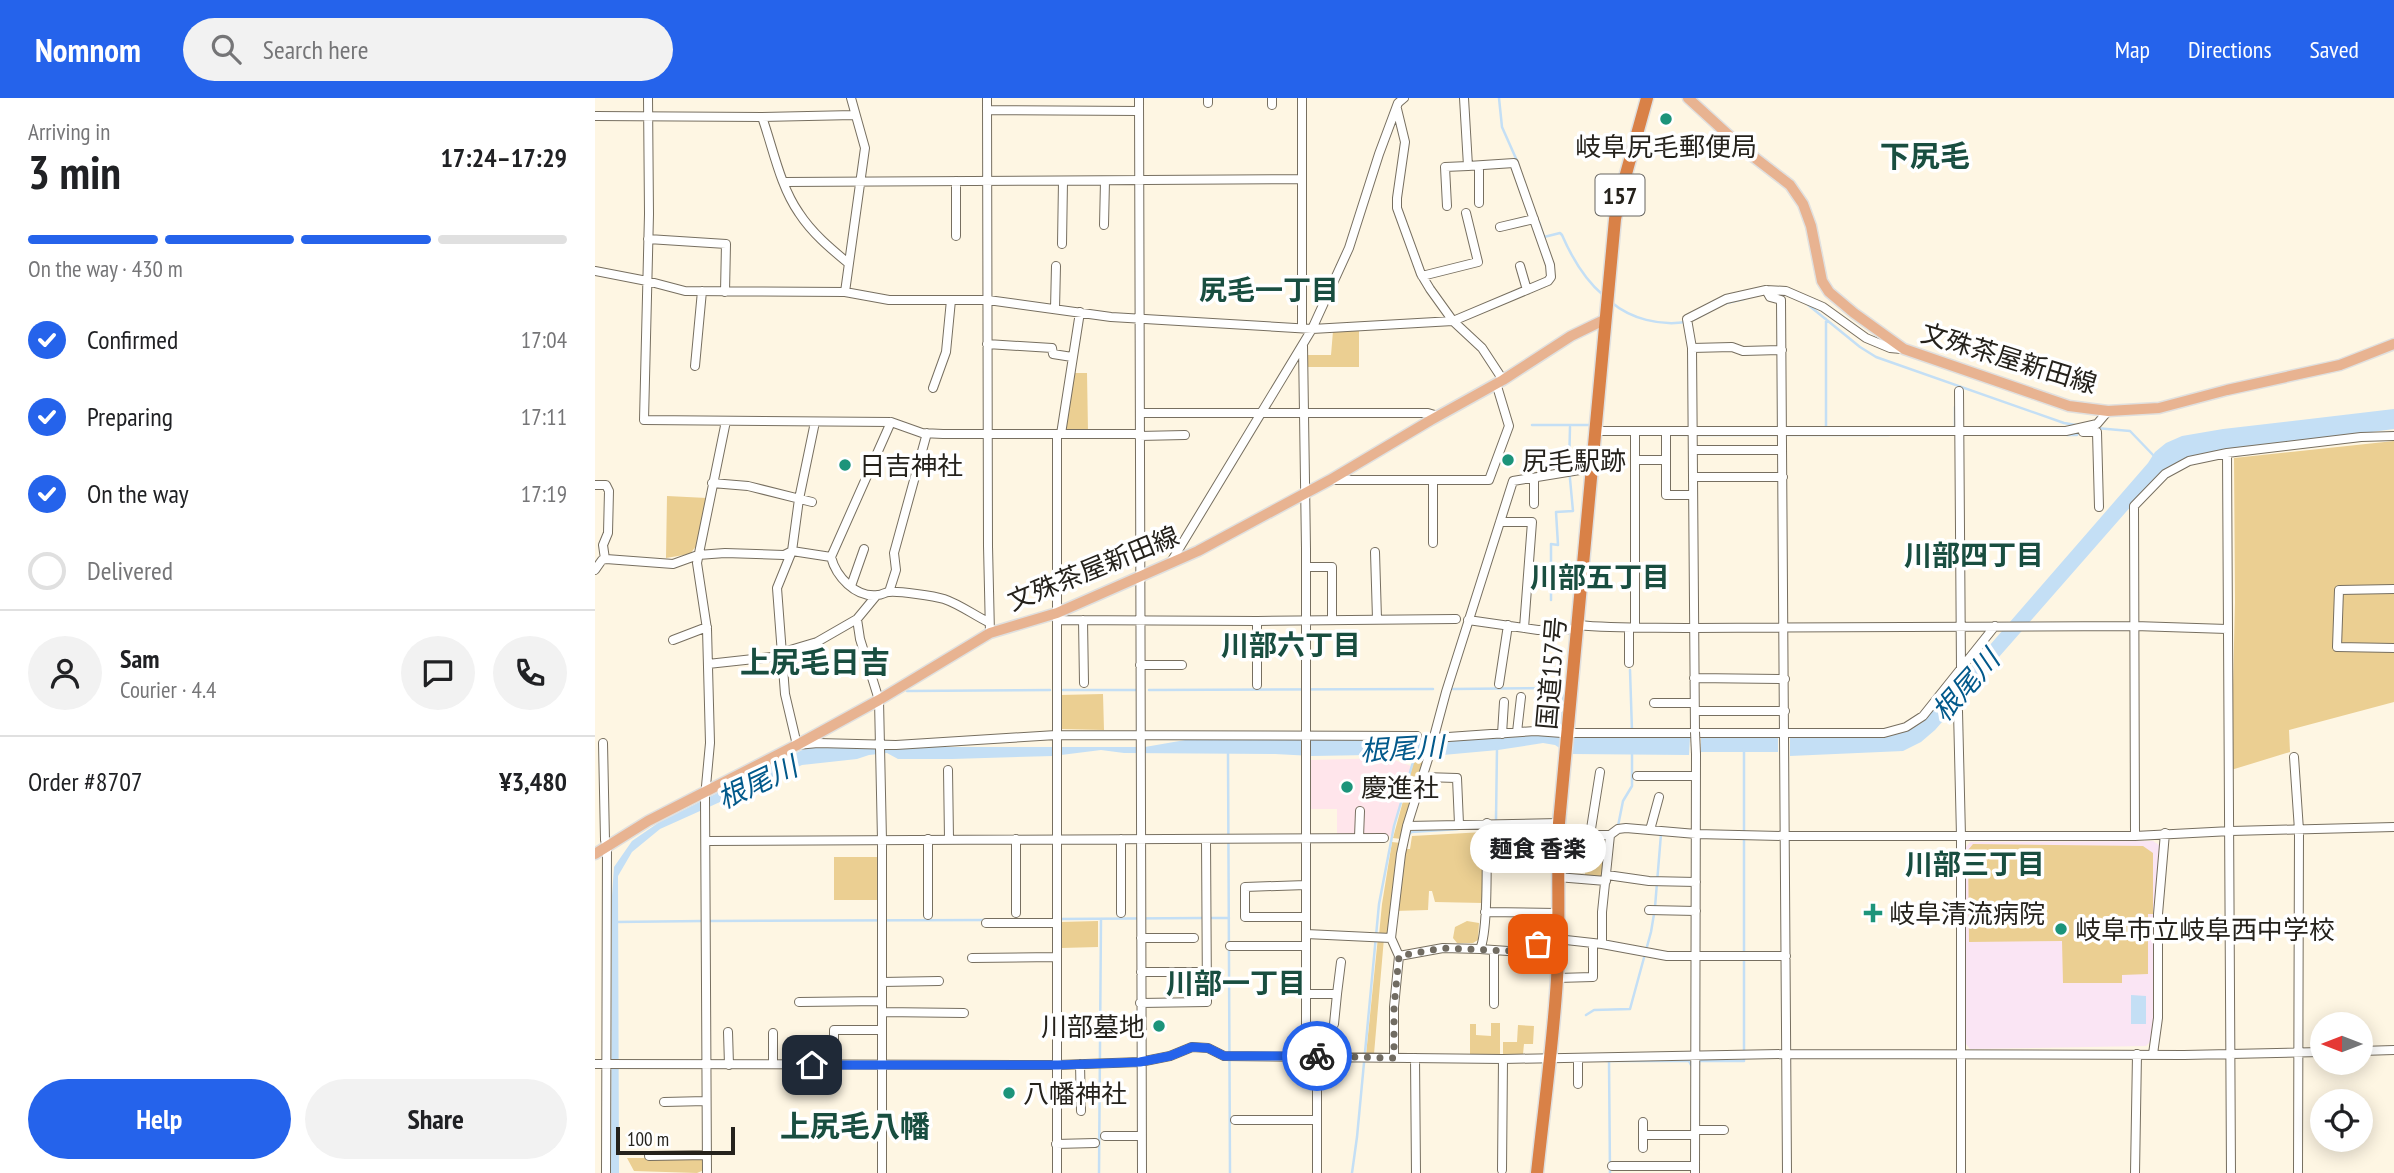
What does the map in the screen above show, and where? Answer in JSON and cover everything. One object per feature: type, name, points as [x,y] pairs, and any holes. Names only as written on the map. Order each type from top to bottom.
[{"type":"highway","name":"国道157号","points":[[1537,1173],[1551,1058],[1557,978],[1559,829],[1615,219],[1647,98]]},
{"type":"main road","name":"文殊茶屋新田線","points":[[1688,98],[1746,151],[1790,185],[1803,204],[1811,226],[1822,281],[1829,292],[1904,349],[2069,406],[2108,411],[2159,408],[2340,365],[2394,344]]},
{"type":"main road","name":"文殊茶屋新田線","points":[[595,854],[648,821],[705,794],[879,701],[989,627],[1057,616],[1198,551],[1330,480],[1500,382],[1571,336],[1605,319]]},
{"type":"street","points":[[648,98],[644,420],[891,422],[927,433],[1185,435]]},
{"type":"street","points":[[845,292],[865,148],[851,98]]},
{"type":"street","points":[[987,98],[989,627]]},
{"type":"street","points":[[1139,98],[1142,1173]]},
{"type":"street","points":[[1302,98],[1307,328],[1303,346],[1306,1055]]},
{"type":"street","points":[[1307,328],[1349,248],[1379,154],[1398,103],[1403,98]]},
{"type":"street","points":[[1465,98],[1468,166]]},
{"type":"street","points":[[1330,480],[1489,481],[1509,426],[1500,382],[1482,348],[1453,321],[1422,276],[1397,208],[1405,142],[1397,109]]},
{"type":"street","points":[[987,110],[1139,111]]},
{"type":"street","points":[[595,116],[854,115]]},
{"type":"street","points":[[762,117],[784,182],[799,213],[820,240],[848,263]]},
{"type":"street","points":[[595,271],[676,289],[725,292],[845,292],[889,300],[988,300],[1139,319],[1307,328],[1453,321],[1548,281],[1551,277],[1550,265],[1514,163],[1445,167],[1447,206]]},
{"type":"street","points":[[1479,166],[1479,203]]},
{"type":"street","points":[[784,182],[1302,179]]},
{"type":"street","points":[[955,181],[956,236]]},
{"type":"street","points":[[1062,181],[1062,244]]},
{"type":"street","points":[[1104,225],[1105,181]]},
{"type":"street","points":[[1422,276],[1478,262],[1466,213]]},
{"type":"street","points":[[1500,227],[1534,219]]},
{"type":"street","points":[[648,239],[726,244],[725,292]]},
{"type":"street","points":[[1055,309],[1056,266]]},
{"type":"street","points":[[1520,267],[1527,290]]},
{"type":"street","points":[[1612,1166],[1633,1162],[1695,1170],[1696,754],[1693,431],[1692,348],[1687,319],[1726,299],[1766,290],[1797,295],[1823,307],[1867,338],[1890,348],[1904,349]]},
{"type":"street","points":[[1766,290],[1770,298],[1781,300],[1787,1173]]},
{"type":"street","points":[[695,366],[702,291]]},
{"type":"street","points":[[933,388],[946,352],[951,300]]},
{"type":"street","points":[[1057,1173],[1059,434],[1080,313]]},
{"type":"street","points":[[987,344],[1052,348],[1053,354],[1072,357]]},
{"type":"street","points":[[1171,563],[1303,346]]},
{"type":"street","points":[[1692,348],[1782,351]]},
{"type":"street","points":[[1959,391],[1961,670]]},
{"type":"street","points":[[2066,431],[2097,424],[2108,411]]},
{"type":"street","points":[[1140,413],[1429,413],[1438,416]]},
{"type":"street","points":[[707,1173],[705,794],[710,743],[707,627],[697,563],[726,421]]},
{"type":"street","points":[[815,422],[799,499],[792,551],[777,588],[785,694],[797,745],[818,743],[879,746],[1057,740],[1416,736]]},
{"type":"street","points":[[876,596],[851,586],[835,571],[831,557],[891,422]]},
{"type":"street","points":[[1596,428],[1635,431],[2097,432],[2099,508]]},
{"type":"street","points":[[1629,663],[1635,431]]},
{"type":"street","points":[[1666,431],[1666,495],[1693,495]]},
{"type":"street","points":[[889,592],[896,570],[894,553],[927,433]]},
{"type":"street","points":[[2135,836],[2134,506],[2165,474],[2189,461],[2227,453],[2361,437],[2394,436]]},
{"type":"street","points":[[1693,450],[1782,450]]},
{"type":"street","points":[[2227,453],[2231,1173]]},
{"type":"street","points":[[1635,460],[1666,460]]},
{"type":"street","points":[[1394,1058],[1394,1007],[1399,956],[1391,938],[1397,876],[1407,826],[1468,620],[1513,481],[1592,468]]},
{"type":"street","points":[[1693,477],[1783,477]]},
{"type":"street","points":[[1534,478],[1534,504]]},
{"type":"street","points":[[1433,481],[1433,543]]},
{"type":"street","points":[[712,483],[748,486],[812,502]]},
{"type":"street","points":[[595,485],[606,485],[609,491],[608,533],[603,545],[605,559]]},
{"type":"street","points":[[1500,522],[1532,522],[1524,628]]},
{"type":"street","points":[[851,586],[864,549]]},
{"type":"street","points":[[605,559],[673,564],[698,555],[725,552],[784,555],[792,551],[831,557]]},
{"type":"street","points":[[1375,552],[1377,620]]},
{"type":"street","points":[[595,570],[605,559]]},
{"type":"street","points":[[1306,567],[1332,567],[1332,620]]},
{"type":"street","points":[[2394,589],[2339,590],[2337,647],[2394,648]]},
{"type":"street","points":[[708,664],[781,655],[817,642],[857,619],[876,596],[889,592],[944,599],[989,627]]},
{"type":"street","points":[[1057,616],[1083,620],[1456,619]]},
{"type":"street","points":[[857,619],[860,639],[879,701],[882,840],[882,1173]]},
{"type":"street","points":[[1083,620],[1084,683]]},
{"type":"street","points":[[1468,620],[1524,628],[2135,626],[2227,629]]},
{"type":"street","points":[[1257,621],[1257,685]]},
{"type":"street","points":[[1499,684],[1508,625]]},
{"type":"street","points":[[1434,738],[1543,731],[1567,740],[1632,733],[1785,735],[1895,731],[1923,716],[1998,626]]},
{"type":"street","points":[[673,640],[707,627]]},
{"type":"street","points":[[1140,665],[1182,666]]},
{"type":"street","points":[[1694,678],[1784,679]]},
{"type":"street","points":[[1517,733],[1521,697]]},
{"type":"street","points":[[1501,734],[1504,702]]},
{"type":"street","points":[[1654,703],[1785,711]]},
{"type":"street","points":[[1958,711],[1961,836],[1961,1173]]},
{"type":"street","points":[[603,743],[600,796],[607,847],[612,1065],[606,1173]]},
{"type":"street","points":[[2294,757],[2299,830],[2298,1173]]},
{"type":"street","points":[[948,770],[949,839]]},
{"type":"street","points":[[1590,835],[1600,772]]},
{"type":"street","points":[[1637,776],[1696,776]]},
{"type":"street","points":[[1423,777],[1457,778],[1459,824]]},
{"type":"street","points":[[1650,830],[1659,797]]},
{"type":"street","points":[[1359,837],[1360,811]]},
{"type":"street","points":[[1407,826],[1487,823],[1559,829],[1590,835],[1610,835],[1618,829],[1626,828],[1696,834],[1786,836],[2135,836],[2394,827]]},
{"type":"street","points":[[1479,948],[1482,943],[1485,912],[1487,823]]},
{"type":"street","points":[[2153,1054],[2158,1018],[2158,914],[2165,834]]},
{"type":"street","points":[[1557,978],[1593,977],[1607,878],[1610,835]]},
{"type":"street","points":[[1140,1003],[1207,1002],[1206,838]]},
{"type":"street","points":[[706,841],[1384,838]]},
{"type":"street","points":[[928,839],[929,915]]},
{"type":"street","points":[[1016,839],[1016,913]]},
{"type":"street","points":[[1121,839],[1121,913]]},
{"type":"street","points":[[1486,855],[1557,871],[1607,878],[1696,883]]},
{"type":"street","points":[[1306,885],[1245,887],[1245,917],[1306,917]]},
{"type":"street","points":[[1649,910],[1696,911]]},
{"type":"street","points":[[1485,912],[1557,913]]},
{"type":"street","points":[[986,923],[1057,923]]},
{"type":"street","points":[[1306,934],[1391,938]]},
{"type":"street","points":[[1141,938],[1194,938]]},
{"type":"street","points":[[1399,956],[1443,948],[1479,948],[1494,951],[1518,949],[1557,939],[1598,943],[1667,956],[1786,956]]},
{"type":"street","points":[[1230,946],[1306,946]]},
{"type":"street","points":[[1494,951],[1494,1003]]},
{"type":"street","points":[[972,958],[1057,957]]},
{"type":"street","points":[[1334,1024],[1341,962]]},
{"type":"street","points":[[1141,972],[1207,972]]},
{"type":"street","points":[[882,982],[939,981]]},
{"type":"street","points":[[1306,994],[1338,994]]},
{"type":"street","points":[[799,1002],[882,1001]]},
{"type":"street","points":[[882,1012],[964,1013]]},
{"type":"street","points":[[834,1041],[834,1030],[882,1030]]},
{"type":"street","points":[[728,1032],[729,1065]]},
{"type":"street","points":[[773,1032],[773,1064]]},
{"type":"street","points":[[595,1065],[1058,1065],[1140,1062],[1170,1056],[1192,1047],[1208,1048],[1224,1056],[1503,1059],[1786,1054],[2310,1052]]},
{"type":"street","points":[[2373,1051],[2394,1050]]},
{"type":"street","points":[[2135,1173],[2137,1054]]},
{"type":"street","points":[[1317,1056],[1317,1173]]},
{"type":"street","points":[[1415,1058],[1416,1173]]},
{"type":"street","points":[[1502,1170],[1503,1059]]},
{"type":"street","points":[[1578,1059],[1578,1084]]},
{"type":"street","points":[[1080,1064],[1081,1111]]},
{"type":"street","points":[[664,1102],[706,1101]]},
{"type":"street","points":[[1235,1121],[1316,1120]]},
{"type":"street","points":[[1643,1122],[1643,1148]]},
{"type":"street","points":[[1643,1135],[1724,1130]]},
{"type":"street","points":[[1104,1136],[1141,1136]]},
{"type":"street","points":[[1056,1144],[1095,1143]]},
{"type":"street","points":[[649,1156],[707,1155]]},
{"type":"shaded area","points":[[1333,331],[1359,331],[1359,367],[1307,367],[1307,355],[1331,355]]},
{"type":"shaded area","points":[[1074,373],[1087,373],[1088,431],[1065,430]]},
{"type":"shaded area","points":[[2394,441],[2394,702],[2289,730],[2290,752],[2231,770],[2235,602],[2234,458]]},
{"type":"shaded area","points":[[667,496],[707,498],[697,545],[690,554],[666,558]]},
{"type":"shaded area","points":[[1103,694],[1104,730],[1060,729],[1060,695]]},
{"type":"shaded area","points":[[1426,755],[1401,839],[1393,838],[1415,757]]},
{"type":"shaded area","points":[[1389,758],[1411,766],[1391,836],[1337,834],[1337,809],[1309,809],[1310,760]]},
{"type":"shaded area","points":[[1484,832],[1483,903],[1435,902],[1432,891],[1429,891],[1428,910],[1394,911],[1403,849],[1410,849],[1412,836]]},
{"type":"shaded area","points":[[1586,839],[1606,839],[1604,879],[1585,878]]},
{"type":"shaded area","name":"岐阜市立岐阜西中学校","points":[[2153,841],[2159,845],[2156,1010],[2150,1042],[2146,1046],[1970,1049],[1966,1044],[1966,847],[1970,842]]},
{"type":"shaded area","points":[[1392,842],[1401,843],[1394,876],[1389,935],[1379,935],[1382,904]]},
{"type":"shaded area","points":[[1973,844],[2143,846],[2153,853],[2153,914],[2148,914],[2148,974],[2122,975],[2122,983],[2063,983],[2062,941],[1969,942],[1968,850]]},
{"type":"shaded area","points":[[834,857],[878,857],[877,900],[834,900]]},
{"type":"shaded area","points":[[1098,921],[1098,947],[1061,948],[1060,922]]},
{"type":"shaded area","points":[[1467,921],[1479,923],[1478,940],[1473,943],[1457,943],[1453,938],[1455,927]]},
{"type":"shaded area","points":[[1378,937],[1384,938],[1374,1054],[1366,1055]]},
{"type":"shaded area","points":[[1491,1023],[1500,1023],[1500,1055],[1470,1055],[1470,1024],[1476,1024],[1476,1035],[1491,1036]]},
{"type":"shaded area","points":[[1518,1025],[1534,1026],[1533,1044],[1524,1044],[1523,1054],[1503,1055],[1503,1042],[1517,1042]]},
{"type":"shaded area","points":[[627,1158],[704,1158],[704,1170],[697,1173],[634,1171]]},
{"type":"water","name":"根尾川","points":[[2394,409],[2394,429],[2187,457],[2161,472],[1935,730],[1921,742],[1903,751],[1790,756],[1790,736],[1875,737],[1908,729],[1923,722],[2155,452],[2166,443],[2182,436],[2223,429]]},
{"type":"water","points":[[1535,733],[1562,735],[1561,749],[1543,743],[1432,756],[1436,741]]},
{"type":"water","points":[[1573,736],[1690,737],[1689,755],[1572,754]]},
{"type":"water","points":[[1701,738],[1778,738],[1778,752],[1701,752]]},
{"type":"water","name":"根尾川","points":[[1191,739],[1430,740],[1426,754],[1312,756],[1124,753],[1101,750],[1053,756],[952,759],[898,759],[887,753],[869,755],[857,759],[802,765],[660,829],[632,852],[618,876],[619,1173],[611,1173],[614,867],[632,841],[658,823],[811,747],[1145,747]]},
{"type":"water","points":[[2131,995],[2146,996],[2146,1024],[2131,1024]]},
{"type":"waterway","points":[[1499,98],[1502,127],[1518,163]]},
{"type":"waterway","points":[[1539,222],[1544,237],[1560,233],[1562,235],[1579,268],[1603,295]]},
{"type":"waterway","points":[[1723,304],[1744,299]]},
{"type":"waterway","points":[[1611,302],[1627,313],[1646,320],[1686,322]]},
{"type":"waterway","points":[[1807,304],[1876,357],[2076,425]]},
{"type":"waterway","points":[[1693,320],[1709,312]]},
{"type":"waterway","points":[[1826,319],[1826,428]]},
{"type":"waterway","points":[[1955,407],[1955,428]]},
{"type":"waterway","points":[[1532,425],[1591,425]]},
{"type":"waterway","points":[[1551,600],[1551,544],[1558,545],[1556,512],[1573,511],[1569,468],[1570,427]]},
{"type":"waterway","points":[[2096,428],[2130,431],[2155,457]]},
{"type":"waterway","points":[[2067,435],[2077,435],[2079,431]]},
{"type":"waterway","points":[[1602,434],[1689,435]]},
{"type":"waterway","points":[[1696,435],[1889,435]]},
{"type":"waterway","points":[[1630,670],[1632,731]]},
{"type":"waterway","points":[[1453,689],[1564,688],[1561,726]]},
{"type":"waterway","points":[[1149,690],[1433,689]]},
{"type":"waterway","points":[[907,691],[1050,690]]},
{"type":"waterway","points":[[1063,690],[1136,690]]},
{"type":"waterway","points":[[1496,820],[1497,748]]},
{"type":"waterway","points":[[1699,1065],[1699,1061],[1744,1061],[1744,749]]},
{"type":"waterway","name":"根尾川","points":[[1352,1173],[1379,904],[1394,826],[1416,752]]},
{"type":"waterway","points":[[1618,826],[1623,801],[1632,786],[1632,752]]},
{"type":"waterway","points":[[1228,753],[1230,1173]]},
{"type":"waterway","points":[[1409,835],[1411,832],[1459,829]]},
{"type":"waterway","points":[[1655,907],[1661,834]]},
{"type":"waterway","points":[[1586,1015],[1594,1010],[1630,1009],[1654,914]]},
{"type":"waterway","points":[[1059,919],[1203,918]]},
{"type":"waterway","points":[[1210,918],[1229,918]]},
{"type":"waterway","points":[[1099,1173],[1101,919]]},
{"type":"waterway","points":[[709,921],[986,920]]},
{"type":"waterway","points":[[615,922],[703,921]]},
{"type":"waterway","points":[[1606,1061],[1689,1061],[1691,1065]]},
{"type":"waterway","points":[[1609,1061],[1610,1173]]},
{"type":"way so far","points":[[1317,1056],[1394,1058],[1394,1007],[1399,956],[1443,948],[1508,951],[1538,944]]},
{"type":"place","name":"岐阜尻毛郵便局","points":[[1666,119]]},
{"type":"place","name":"尻毛駅跡","points":[[1508,460]]},
{"type":"place","name":"日吉神社","points":[[845,465]]},
{"type":"place","name":"慶進社","points":[[1347,787]]},
{"type":"place","name":"岐阜清流病院","points":[[1873,913]]},
{"type":"place","name":"岐阜市立岐阜西中学校","points":[[2061,929]]},
{"type":"place","name":"麺食 香楽","points":[[1538,944]]},
{"type":"place","name":"川部墓地","points":[[1159,1026]]},
{"type":"place","name":"八幡神社","points":[[1009,1093]]},
{"type":"district","name":"下尻毛","points":[[1925,155]]},
{"type":"district","name":"尻毛一丁目","points":[[1269,289]]},
{"type":"district","name":"川部四丁目","points":[[1974,554]]},
{"type":"district","name":"川部五丁目","points":[[1600,576]]},
{"type":"district","name":"川部六丁目","points":[[1291,644]]},
{"type":"district","name":"上尻毛日吉","points":[[815,661]]},
{"type":"district","name":"川部三丁目","points":[[1975,863]]},
{"type":"district","name":"川部一丁目","points":[[1236,982]]},
{"type":"district","name":"上尻毛八幡","points":[[855,1125]]},
{"type":"route","points":[[812,1065],[1058,1065],[1140,1062],[1170,1056],[1192,1047],[1208,1048],[1224,1056],[1317,1056]]}]
